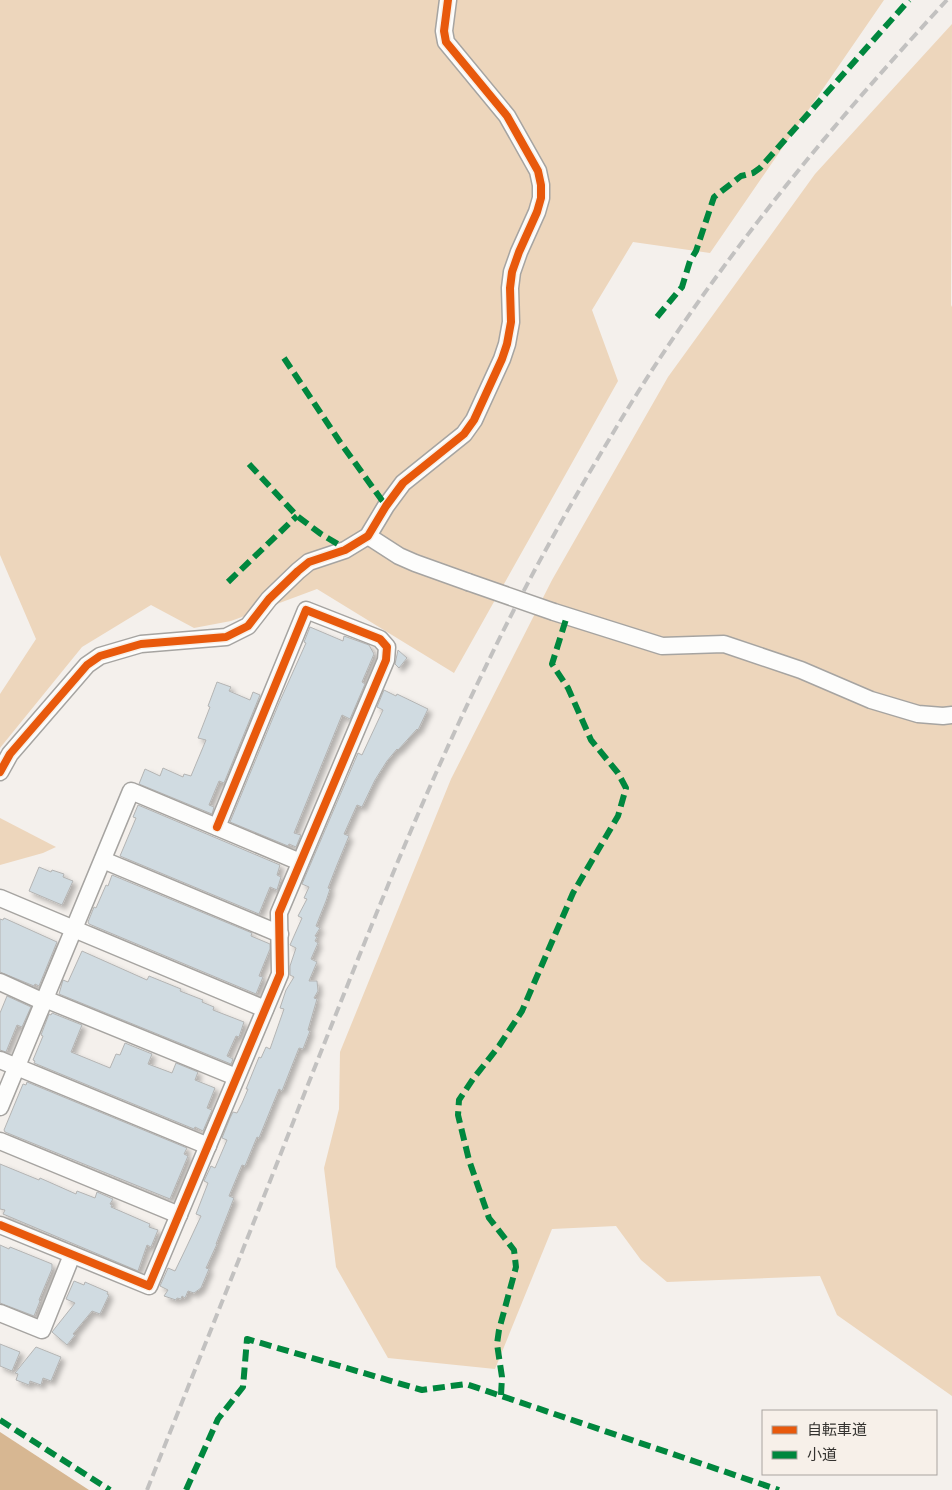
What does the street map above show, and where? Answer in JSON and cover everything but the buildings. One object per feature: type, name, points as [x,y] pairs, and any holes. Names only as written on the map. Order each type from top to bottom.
[{"type":"street","points":[[0,772],[10,754],[87,665],[100,656],[141,644],[226,637],[248,626],[269,599],[310,562],[345,550],[368,536],[386,506],[403,483],[464,434],[474,420],[502,359],[511,322],[510,288],[512,272],[537,212],[541,198],[541,185],[538,171],[507,116],[446,42],[444,31],[448,0]]},
{"type":"street","points":[[368,536],[399,556],[414,563],[554,612],[662,646],[724,644],[801,670],[871,700],[918,714],[952,715]]},
{"type":"street","points":[[0,1225],[148,1286],[280,974],[279,913],[386,660],[387,647],[380,639],[306,610],[217,827]]},
{"type":"street","points":[[0,1107],[131,791],[300,862]]},
{"type":"street","points":[[102,860],[280,934]]},
{"type":"street","points":[[0,898],[265,1009]]},
{"type":"street","points":[[0,982],[236,1077]]},
{"type":"street","points":[[0,1060],[208,1146]]},
{"type":"street","points":[[0,1141],[179,1215]]},
{"type":"street","points":[[0,1313],[42,1330],[72,1255]]},
{"type":"shaded area","points":[[0,0],[884,0],[710,253],[633,242],[592,310],[618,381],[454,673],[317,589],[231,621],[194,628],[151,605],[82,647],[0,748],[0,694],[36,639],[0,555]]},
{"type":"shaded area","points":[[952,24],[952,1396],[837,1315],[820,1276],[667,1282],[641,1260],[616,1226],[552,1229],[495,1369],[388,1358],[336,1267],[324,1168],[339,1109],[340,1052],[451,779],[552,580],[668,377],[815,174]]},
{"type":"shaded area","points":[[0,818],[56,847],[43,853],[0,865]]},
{"type":"shaded area","points":[[0,1432],[89,1490],[0,1490]]},
{"type":"railway","points":[[147,1490],[391,877],[461,718],[500,636],[546,548],[649,375],[727,262],[812,154],[901,50],[947,0]]},
{"type":"marked path","points":[[657,317],[682,287],[714,197],[741,176],[753,173],[760,168],[909,0]]},
{"type":"marked path","points":[[284,358],[340,442],[386,506]]},
{"type":"marked path","points":[[249,464],[297,516],[341,546],[343,551]]},
{"type":"marked path","points":[[228,582],[297,516]]},
{"type":"marked path","points":[[501,1395],[502,1377],[497,1344],[516,1267],[514,1250],[489,1218],[469,1160],[458,1115],[459,1100],[522,1011],[573,893],[618,816],[626,788],[618,773],[591,740],[568,688],[552,664],[567,616]]},
{"type":"marked path","points":[[186,1490],[218,1419],[243,1387],[247,1339],[422,1390],[466,1384],[779,1490]]},
{"type":"marked path","points":[[0,1420],[110,1490]]},
{"type":"cycle path","points":[[0,772],[10,754],[87,665],[100,656],[141,644],[226,637],[248,626],[269,599],[309,562],[345,550],[368,536],[386,506],[403,483],[464,434],[474,420],[507,344],[511,322],[510,288],[512,272],[537,212],[541,198],[541,185],[538,171],[507,116],[446,42],[444,31],[448,0]]},
{"type":"cycle path","points":[[0,1225],[149,1286],[280,974],[279,913],[386,660],[387,647],[380,639],[306,610],[217,827]]}]
